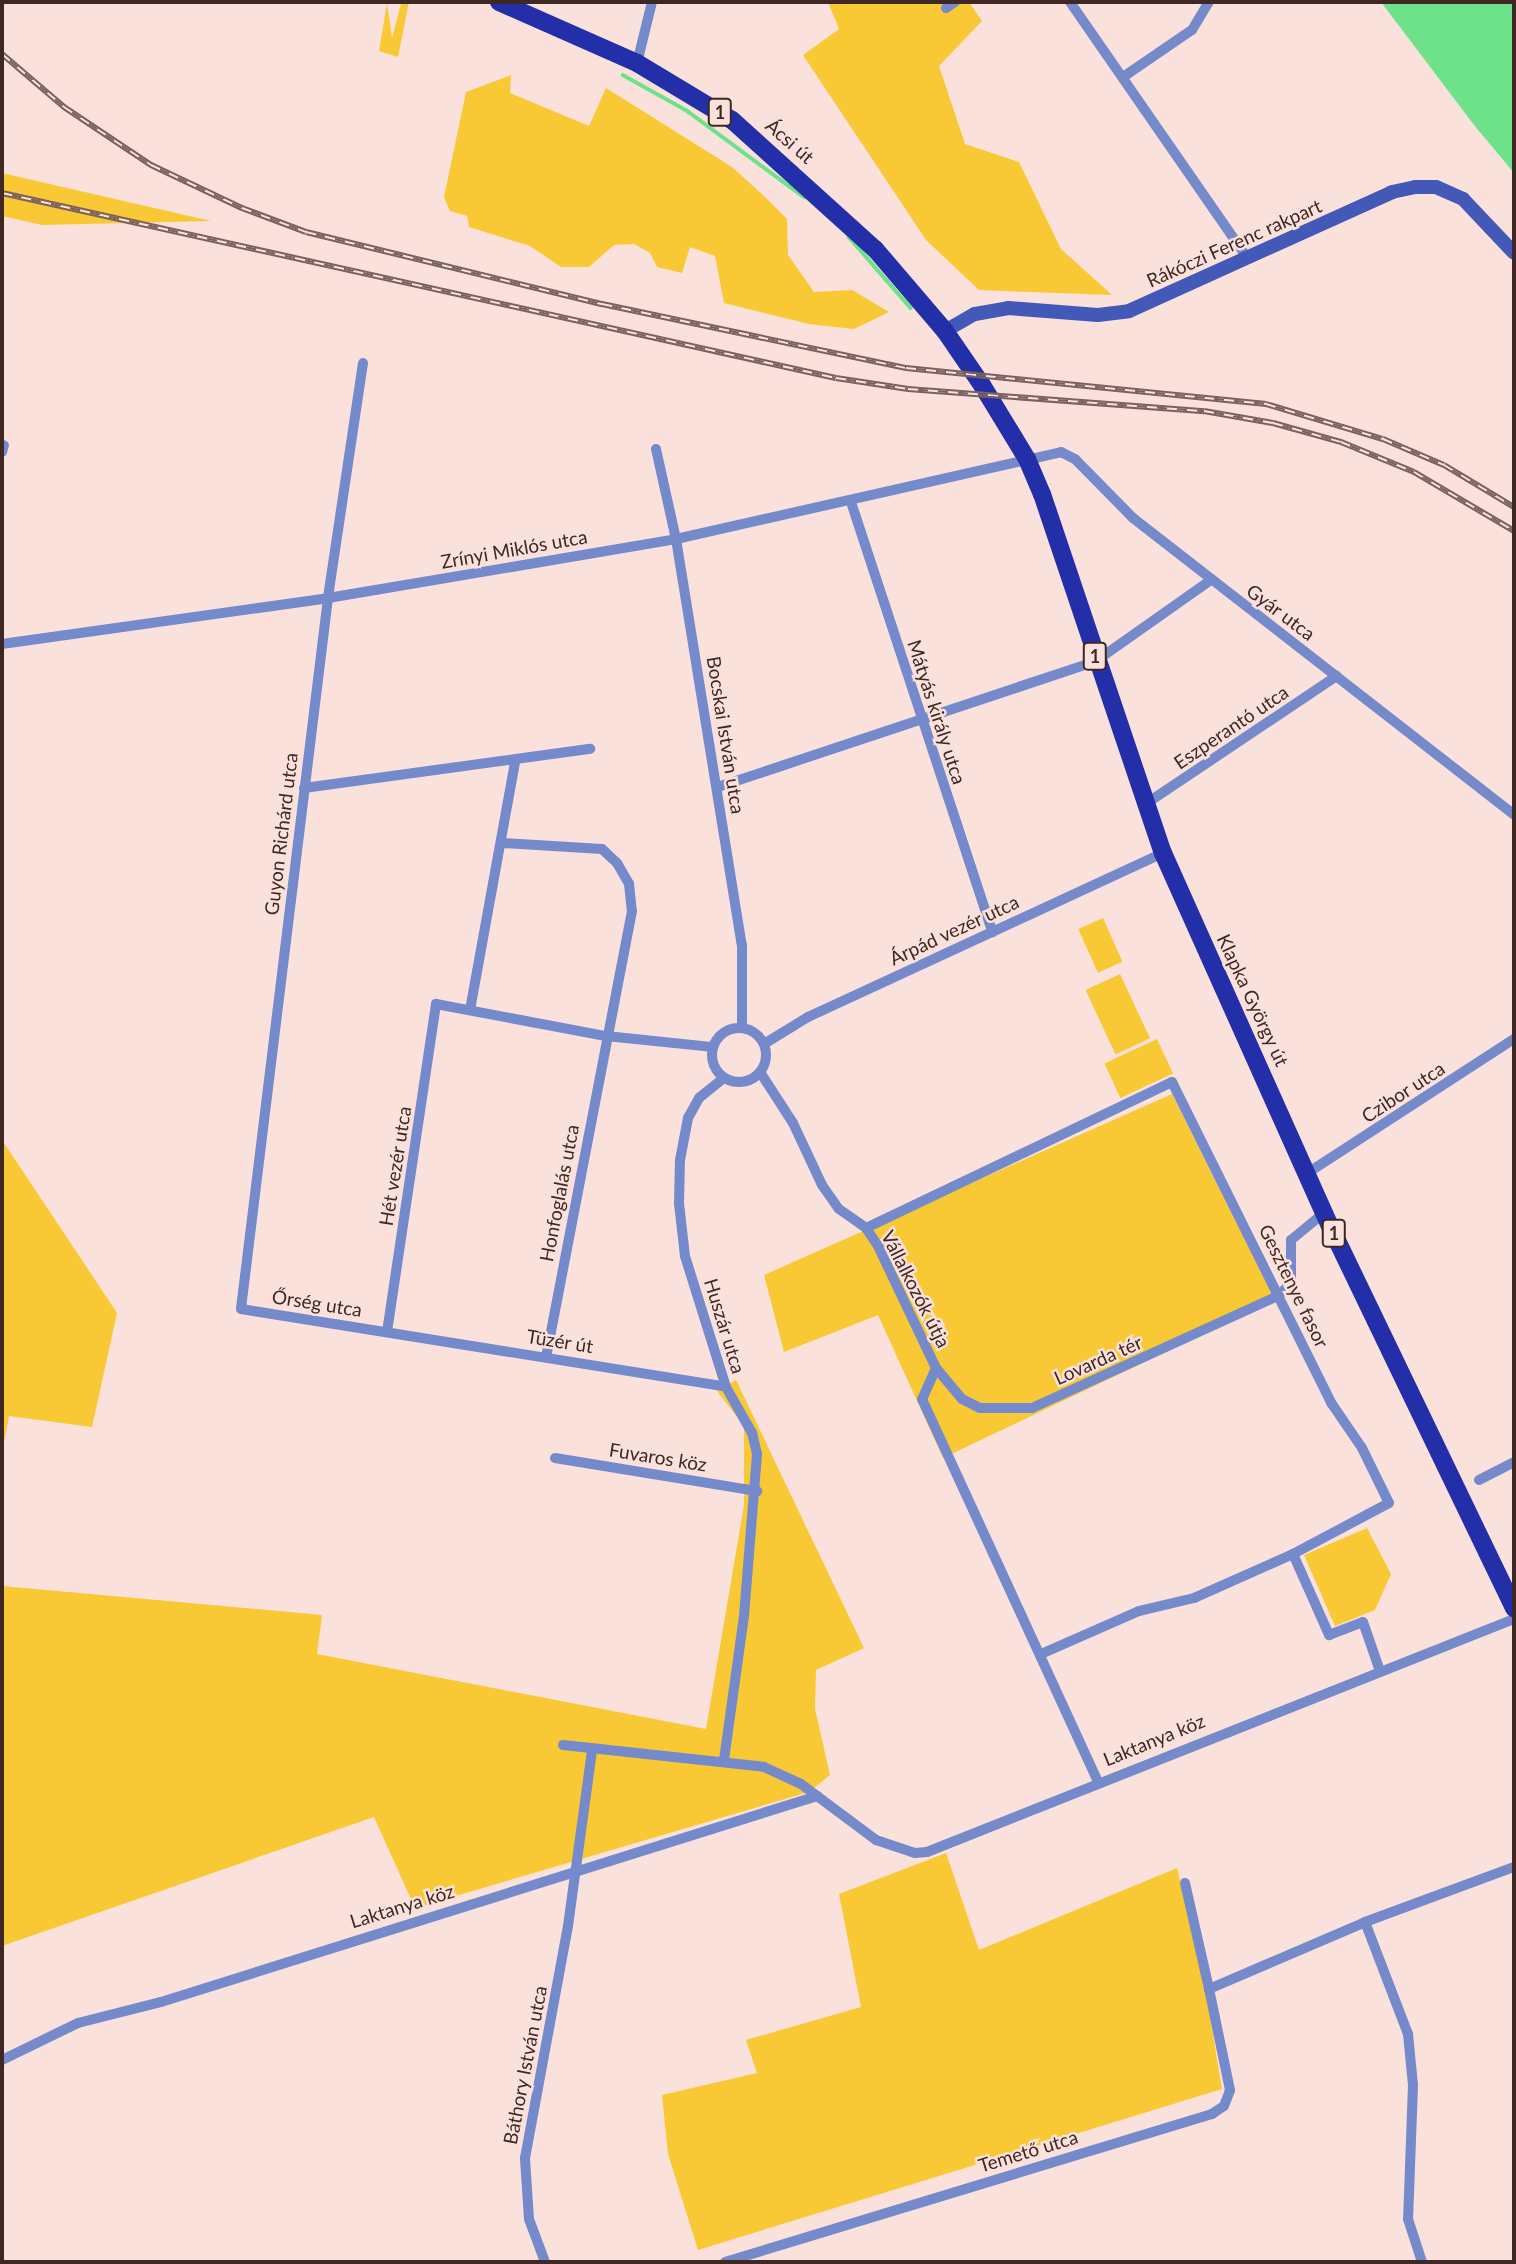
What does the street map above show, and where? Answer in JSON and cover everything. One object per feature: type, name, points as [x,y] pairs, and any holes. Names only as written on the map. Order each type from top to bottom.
[{"type":"main road","name":"Ácsi út","points":[[499,2],[638,63],[686,89],[766,147],[875,249],[944,331],[988,395]]},
{"type":"main road","name":"Klapka György út","points":[[988,395],[1027,458],[1144,806],[1163,853],[1325,1212],[1514,1609]]},
{"type":"street","points":[[638,63],[652,2]]},
{"type":"street","points":[[1070,2],[1247,258]]},
{"type":"street","points":[[1123,77],[1192,30],[1209,2]]},
{"type":"street","name":"Rákóczi Ferenc rakpart","points":[[944,331],[975,314],[1007,308],[1098,314],[1129,311],[1392,192],[1415,187],[1436,187],[1463,200],[1514,253]]},
{"type":"street","name":"Guyon Richárd utca","points":[[240,1309],[328,598],[363,363]]},
{"type":"street","name":"Bocskai István utca","points":[[656,449],[676,539],[742,945],[741,1028]]},
{"type":"street","name":"Gyár utca","points":[[1027,458],[1068,454],[1133,518],[1514,815]]},
{"type":"street","name":"Zrínyi Miklós utca","points":[[2,645],[328,598],[676,539],[851,502],[1027,458]]},
{"type":"street","name":"Mátyás király utca","points":[[851,502],[920,720],[992,932]]},
{"type":"street","points":[[718,788],[1096,660],[1211,580]]},
{"type":"street","name":"Eszperantó utca","points":[[1144,806],[1337,676]]},
{"type":"street","points":[[304,788],[515,762],[590,749]]},
{"type":"street","points":[[515,762],[470,1010],[606,1036],[713,1047]]},
{"type":"street","name":"Honfoglalás utca","points":[[502,843],[602,849],[617,863],[629,884],[632,911],[546,1356]]},
{"type":"street","name":"Árpád vezér utca","points":[[764,1044],[807,1017],[1163,853]]},
{"type":"street","name":"Hét vezér utca","points":[[387,1332],[436,1004],[470,1010]]},
{"type":"street","points":[[741,1028],[764,1044],[766,1055],[760,1072],[748,1081],[724,1078],[713,1065],[713,1047],[724,1032],[741,1028]]},
{"type":"street","name":"Czibor utca","points":[[1309,1172],[1514,1039]]},
{"type":"street","name":"Vállalkozók útja","points":[[760,1072],[793,1123],[822,1185],[839,1209],[866,1228],[936,1368],[922,1399],[1098,1781]]},
{"type":"street","name":"Huszár utca","points":[[724,1078],[699,1098],[688,1118],[680,1160],[679,1203],[685,1256],[726,1388],[751,1433],[757,1491],[724,1760]]},
{"type":"street","name":"Gesztenye fasor","points":[[866,1228],[1172,1082],[1332,1404],[1362,1448],[1389,1503],[1293,1555]]},
{"type":"street","points":[[1280,1295],[1292,1282],[1292,1240],[1325,1212]]},
{"type":"street","name":"Lovarda tér","points":[[936,1368],[956,1393],[980,1408],[1032,1408],[1280,1295]]},
{"type":"street","name":"Őrség utca","points":[[240,1309],[387,1332]]},
{"type":"street","name":"Tüzér út","points":[[387,1332],[546,1356],[726,1388]]},
{"type":"street","name":"Fuvaros köz","points":[[555,1458],[757,1491]]},
{"type":"street","points":[[1479,1480],[1514,1462]]},
{"type":"street","points":[[1041,1654],[1139,1611],[1194,1598],[1293,1555],[1329,1635],[1363,1622],[1380,1671]]},
{"type":"street","name":"Laktanya köz","points":[[564,1745],[592,1750],[724,1760],[764,1767],[817,1796],[876,1840],[915,1853],[1514,1619]]},
{"type":"street","name":"Báthory István utca","points":[[545,2262],[529,2219],[525,2158],[568,1926],[573,1872],[592,1750]]},
{"type":"street","name":"Laktanya köz","points":[[2,2060],[78,2023],[162,2002],[817,1796]]},
{"type":"street","points":[[1209,1989],[1366,1922],[1514,1867]]},
{"type":"street","name":"Temető utca","points":[[725,2262],[1220,2109],[1230,2090],[1185,1883]]},
{"type":"street","points":[[1366,1922],[1408,2034],[1413,2085],[1408,2218],[1422,2262]]},
{"type":"shaded area","points":[[409,2],[398,57],[379,51],[387,3],[392,38],[401,4]]},
{"type":"shaded area","points":[[828,2],[969,2],[982,21],[939,66],[965,144],[1019,162],[1061,249],[1112,295],[979,290],[926,240],[803,55],[839,29]]},
{"type":"shaded area","points":[[1381,2],[1514,2],[1514,173],[1474,125]]},
{"type":"shaded area","points":[[511,75],[510,93],[589,126],[606,88],[732,167],[787,219],[788,255],[814,292],[852,290],[889,312],[854,329],[809,324],[724,303],[715,256],[690,247],[682,273],[657,267],[650,253],[634,244],[614,245],[589,267],[561,267],[530,246],[469,227],[467,216],[450,211],[444,197],[466,92]]},
{"type":"shaded area","points":[[2,173],[211,221],[42,225],[2,216]]},
{"type":"shaded area","points":[[1103,918],[1123,962],[1098,973],[1078,929]]},
{"type":"shaded area","points":[[1120,974],[1150,1038],[1116,1054],[1086,990]]},
{"type":"shaded area","points":[[1157,1039],[1173,1073],[1120,1098],[1104,1064]]},
{"type":"shaded area","points":[[1172,1094],[1275,1300],[943,1458],[878,1315],[784,1352],[764,1275]]},
{"type":"shaded area","points":[[2,1140],[117,1313],[92,1427],[9,1416],[2,1453]]},
{"type":"shaded area","points":[[736,1380],[864,1648],[816,1670],[815,1709],[830,1775],[809,1792],[415,1908],[374,1817],[2,1946],[2,1586],[322,1615],[317,1654],[706,1729],[744,1505],[744,1426],[717,1391]]},
{"type":"shaded area","points":[[1367,1528],[1391,1574],[1375,1610],[1335,1626],[1304,1555]]},
{"type":"shaded area","points":[[946,1853],[979,1950],[1177,1868],[1204,1980],[1222,2089],[698,2250],[668,2154],[662,2095],[757,2073],[746,2040],[861,2007],[839,1894]]},
{"type":"waterway","points":[[623,75],[686,110],[804,197]]},
{"type":"waterway","points":[[849,237],[911,308]]},
{"type":"railway","points":[[2,54],[64,107],[151,165],[242,208],[306,232],[602,304],[906,368],[1266,404],[1383,439],[1444,465],[1514,507]]},
{"type":"railway","points":[[2,193],[836,378],[908,389],[1204,411],[1273,423],[1341,442],[1414,472],[1514,531]]}]
